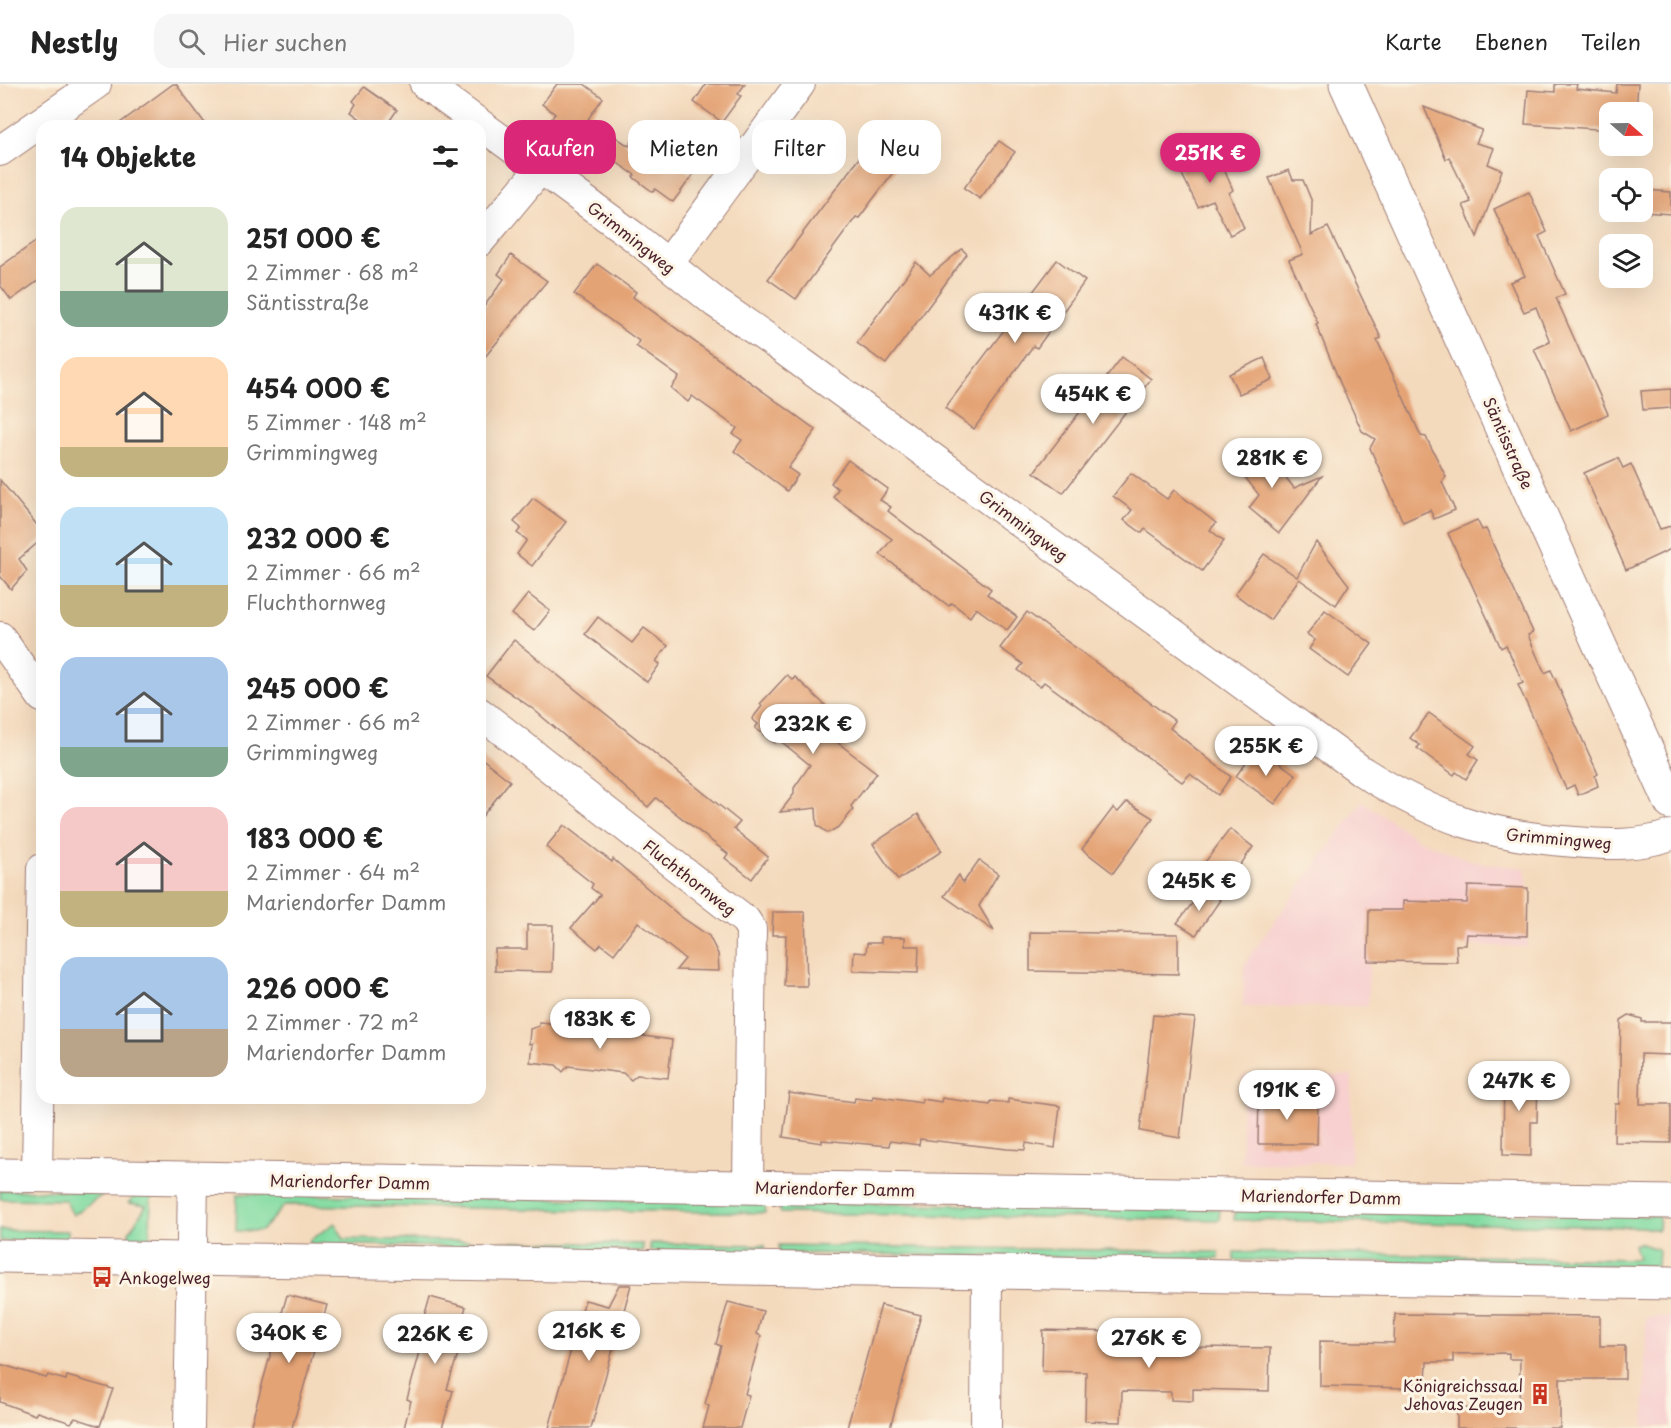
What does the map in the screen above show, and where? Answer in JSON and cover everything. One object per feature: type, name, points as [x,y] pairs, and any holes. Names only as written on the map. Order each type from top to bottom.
[{"type":"main road","name":"Säntisstraße","points":[[1346,84],[1671,803]]},
{"type":"main road","name":"Mariendorfer Damm","points":[[0,1175],[1671,1202]]},
{"type":"main road","points":[[0,1256],[1671,1283]]},
{"type":"street","points":[[44,120],[96,84]]},
{"type":"street","name":"Grimmingweg","points":[[425,84],[475,120]]},
{"type":"street","points":[[668,264],[800,84]]},
{"type":"street","points":[[0,151],[36,126]]},
{"type":"street","name":"Grimmingweg","points":[[486,128],[504,141]]},
{"type":"street","points":[[486,234],[536,174]]},
{"type":"street","name":"Grimmingweg","points":[[549,174],[716,303],[780,347],[1363,772],[1406,799],[1476,827],[1539,839],[1612,845],[1656,840],[1671,835]]},
{"type":"street","points":[[0,638],[36,689]]},
{"type":"street","name":"Fluchthornweg","points":[[486,718],[745,920],[751,929],[748,1187]]},
{"type":"street","points":[[37,1176],[38,1104]]},
{"type":"street","points":[[189,1428],[193,1178]]},
{"type":"street","points":[[986,1428],[987,1272]]},
{"type":"shaded area","points":[[1362,801],[1419,840],[1475,862],[1525,868],[1528,888],[1527,947],[1457,945],[1457,962],[1369,961],[1368,1006],[1243,1007],[1244,966],[1250,955]]},
{"type":"shaded area","points":[[1243,1076],[1352,1076],[1351,1163],[1241,1162]]},
{"type":"shaded area","points":[[1646,1317],[1671,1317],[1671,1427],[1644,1427]]},
{"type":"green space","points":[[0,1190],[102,1192],[102,1195],[73,1215],[65,1200],[0,1199]]},
{"type":"green space","points":[[137,1193],[151,1193],[150,1243],[129,1242],[129,1232],[146,1206],[129,1203]]},
{"type":"green space","points":[[237,1194],[766,1202],[765,1213],[285,1205],[261,1231],[236,1231]]},
{"type":"green space","points":[[780,1202],[1220,1209],[1219,1220],[780,1213]]},
{"type":"green space","points":[[1235,1210],[1659,1216],[1658,1230],[1642,1227],[1234,1220]]},
{"type":"green space","points":[[335,1223],[344,1239],[643,1244],[643,1251],[310,1244],[310,1240]]},
{"type":"green space","points":[[0,1230],[68,1231],[68,1242],[0,1241]]},
{"type":"green space","points":[[650,1243],[765,1245],[765,1253],[650,1251]]},
{"type":"green space","points":[[1638,1243],[1658,1249],[1657,1266],[1234,1260],[1234,1252],[1638,1259],[1634,1245]]},
{"type":"green space","points":[[779,1245],[1219,1252],[1219,1259],[779,1253]]},
{"type":"building","points":[[176,84],[203,120],[124,120]]},
{"type":"building","points":[[557,84],[584,84],[603,98],[588,119],[590,120],[555,120],[552,118],[555,114],[542,104]]},
{"type":"building","points":[[706,84],[745,84],[738,94],[741,96],[723,120],[719,120],[694,102]]},
{"type":"building","points":[[1555,84],[1577,84],[1576,89],[1616,93],[1617,84],[1638,84],[1637,102],[1599,102],[1599,129],[1525,124],[1528,90],[1555,92]]},
{"type":"building","points":[[364,87],[397,110],[390,120],[362,120],[351,112],[356,104],[353,101]]},
{"type":"building","points":[[1424,107],[1482,130],[1476,143],[1494,148],[1488,164],[1502,170],[1477,237],[1463,205],[1471,202],[1449,157],[1446,159]]},
{"type":"building","points":[[616,137],[628,145],[628,170],[616,162]]},
{"type":"building","points":[[999,141],[1015,152],[980,199],[964,188]]},
{"type":"building","points":[[1204,145],[1206,149],[1214,146],[1233,190],[1229,193],[1244,228],[1230,235],[1212,200],[1198,207],[1174,158]]},
{"type":"building","points":[[858,159],[858,174],[892,174],[859,218],[856,217],[796,299],[768,279]]},
{"type":"building","points":[[1289,170],[1293,180],[1303,180],[1312,202],[1311,235],[1328,227],[1381,338],[1377,340],[1421,436],[1426,437],[1446,477],[1442,482],[1455,510],[1434,519],[1430,510],[1403,522],[1370,448],[1375,439],[1362,431],[1316,324],[1318,323],[1289,260],[1303,254],[1269,178]]},
{"type":"building","points":[[635,175],[693,175],[673,202],[655,189],[653,192],[633,177]]},
{"type":"building","points":[[1653,191],[1671,192],[1671,214],[1653,213]]},
{"type":"building","points":[[1529,192],[1547,232],[1539,236],[1565,294],[1556,298],[1608,414],[1571,431],[1534,349],[1550,342],[1536,307],[1524,312],[1510,282],[1525,276],[1494,209]]},
{"type":"building","points":[[36,241],[36,282],[11,300],[0,285],[0,267]]},
{"type":"building","points":[[962,249],[967,254],[886,364],[857,343],[916,262],[930,275]]},
{"type":"building","points":[[511,255],[547,281],[486,356],[486,304],[504,279],[498,274]]},
{"type":"building","points":[[1057,260],[1085,281],[1037,348],[1033,346],[974,429],[945,408]]},
{"type":"building","points":[[597,264],[636,292],[633,297],[816,430],[788,468],[798,475],[787,491],[734,451],[742,440],[733,434],[737,428],[692,396],[688,402],[671,388],[679,377],[636,346],[639,341],[574,294]]},
{"type":"building","points":[[1122,357],[1151,379],[1063,493],[1034,472]]},
{"type":"building","points":[[1264,358],[1273,379],[1239,394],[1229,374]]},
{"type":"building","points":[[1671,389],[1671,408],[1643,410],[1641,391]]},
{"type":"building","points":[[1260,444],[1294,488],[1322,476],[1279,533],[1249,508],[1259,495],[1234,463]]},
{"type":"building","points":[[1618,458],[1623,468],[1631,464],[1660,529],[1671,526],[1671,549],[1626,570],[1584,473]]},
{"type":"building","points":[[848,460],[888,489],[880,500],[891,507],[888,511],[991,589],[987,594],[1017,617],[1007,630],[976,608],[970,617],[952,603],[949,606],[880,554],[892,539],[833,497],[838,489],[831,483]]},
{"type":"building","points":[[1131,473],[1167,499],[1174,490],[1216,523],[1210,530],[1224,541],[1202,571],[1145,529],[1142,533],[1124,520],[1132,510],[1113,496]]},
{"type":"building","points":[[0,480],[36,524],[36,544],[19,559],[27,571],[11,589],[0,576]]},
{"type":"building","points":[[533,498],[566,522],[532,566],[517,554],[527,540],[517,533],[521,528],[514,522]]},
{"type":"building","points":[[1477,520],[1482,530],[1486,529],[1533,632],[1528,635],[1545,673],[1551,670],[1598,774],[1595,776],[1598,786],[1578,795],[1574,785],[1566,789],[1518,685],[1523,683],[1506,645],[1501,648],[1448,533]]},
{"type":"building","points":[[1316,542],[1349,585],[1336,605],[1299,579],[1270,620],[1235,594],[1264,554],[1297,577]]},
{"type":"building","points":[[528,594],[550,611],[534,631],[512,614]]},
{"type":"building","points":[[1325,610],[1372,644],[1348,677],[1309,649],[1315,640],[1307,634]]},
{"type":"building","points":[[1027,612],[1175,721],[1170,728],[1231,777],[1218,795],[1190,774],[1182,782],[1044,682],[1040,687],[1018,670],[1023,664],[1000,648]]},
{"type":"building","points":[[598,617],[632,643],[644,628],[668,646],[656,661],[660,664],[647,682],[585,634]]},
{"type":"building","points":[[514,640],[740,822],[734,829],[768,857],[752,879],[725,858],[728,854],[656,798],[648,807],[533,709],[486,676]]},
{"type":"building","points":[[787,675],[793,680],[795,677],[826,706],[817,717],[820,720],[815,725],[877,773],[851,806],[853,810],[840,826],[828,833],[817,825],[816,808],[780,812],[794,794],[794,788],[810,765],[778,739],[775,743],[755,728],[758,724],[752,719],[762,706],[760,704]]},
{"type":"building","points":[[1429,713],[1475,746],[1469,754],[1478,760],[1466,779],[1456,772],[1454,775],[1417,748],[1420,745],[1410,738]]},
{"type":"building","points":[[1266,753],[1296,775],[1275,804],[1236,776],[1252,754],[1260,760]]},
{"type":"building","points":[[486,762],[510,781],[486,811]]},
{"type":"building","points":[[1127,802],[1153,818],[1113,873],[1082,849],[1113,808],[1118,812]]},
{"type":"building","points":[[918,814],[942,851],[898,880],[873,844]]},
{"type":"building","points":[[564,825],[612,862],[613,859],[680,916],[709,936],[718,954],[719,971],[676,970],[685,959],[638,922],[614,954],[601,944],[597,949],[571,928],[600,895],[591,888],[593,884],[546,847]]},
{"type":"building","points":[[1230,829],[1253,847],[1224,888],[1199,870]]},
{"type":"building","points":[[979,860],[998,874],[979,906],[994,931],[944,896],[959,875],[963,883]]},
{"type":"building","points":[[1468,886],[1528,888],[1527,936],[1467,934],[1466,945],[1456,945],[1457,962],[1368,961],[1369,910],[1403,910],[1403,901],[1467,903]]},
{"type":"building","points":[[1204,888],[1220,900],[1196,935],[1177,923]]},
{"type":"building","points":[[773,912],[805,912],[807,986],[784,986],[786,935],[772,935]]},
{"type":"building","points":[[527,925],[553,925],[552,972],[495,971],[495,949],[527,949]]},
{"type":"building","points":[[1030,932],[1178,934],[1178,974],[1030,971]]},
{"type":"building","points":[[881,937],[905,937],[905,946],[919,946],[918,973],[853,971],[854,952],[866,953],[867,943],[881,943]]},
{"type":"building","points":[[1153,1015],[1195,1018],[1180,1138],[1140,1131]]},
{"type":"building","points":[[1629,1015],[1642,1019],[1642,1022],[1671,1022],[1671,1055],[1641,1054],[1640,1104],[1671,1104],[1671,1143],[1614,1142],[1615,1104],[1619,1104],[1621,1020]]},
{"type":"building","points":[[539,1022],[622,1030],[622,1033],[672,1040],[668,1078],[637,1075],[631,1080],[623,1073],[568,1066],[563,1072],[556,1065],[530,1062],[532,1044],[529,1044],[530,1029],[539,1026]]},
{"type":"building","points":[[1504,1072],[1538,1072],[1537,1122],[1531,1122],[1531,1156],[1503,1155]]},
{"type":"building","points":[[789,1093],[854,1102],[855,1098],[872,1100],[873,1096],[922,1103],[922,1099],[941,1102],[942,1098],[990,1105],[991,1101],[1008,1103],[1008,1099],[1060,1106],[1055,1148],[1026,1143],[1025,1150],[1007,1149],[920,1139],[919,1145],[890,1141],[889,1146],[822,1140],[822,1143],[783,1137]]},
{"type":"building","points":[[1259,1095],[1304,1096],[1304,1103],[1318,1103],[1317,1144],[1258,1144]]},
{"type":"building","points":[[619,1285],[631,1285],[591,1428],[549,1428],[585,1300],[608,1306]]},
{"type":"building","points":[[287,1295],[327,1305],[292,1428],[250,1428]]},
{"type":"building","points":[[430,1297],[466,1307],[459,1329],[465,1331],[447,1389],[453,1391],[442,1428],[404,1428],[411,1401],[407,1399],[423,1341],[418,1339]]},
{"type":"building","points":[[728,1302],[763,1311],[757,1334],[761,1336],[745,1394],[749,1395],[740,1428],[703,1428],[709,1406],[705,1404],[721,1346],[716,1344]]},
{"type":"building","points":[[881,1305],[921,1315],[890,1428],[847,1428]]},
{"type":"building","points":[[1395,1314],[1600,1316],[1600,1346],[1625,1346],[1625,1379],[1560,1379],[1560,1428],[1457,1428],[1457,1408],[1519,1409],[1520,1359],[1509,1359],[1509,1353],[1453,1354],[1453,1362],[1427,1362],[1426,1383],[1408,1382],[1408,1388],[1320,1386],[1320,1341],[1394,1343]]},
{"type":"building","points":[[1043,1330],[1122,1332],[1122,1346],[1270,1348],[1269,1391],[1193,1389],[1193,1401],[1171,1400],[1171,1392],[1122,1391],[1121,1422],[1085,1421],[1086,1372],[1042,1371]]},
{"type":"building","points":[[0,1364],[46,1378],[48,1375],[66,1380],[67,1376],[113,1389],[100,1426],[75,1418],[71,1423],[37,1412],[35,1415],[0,1402]]},
{"type":"place","name":"Ankogelweg","points":[[102,1277]]},
{"type":"place","name":"Königreichssaal Jehovas Zeugen","points":[[1540,1394]]}]
